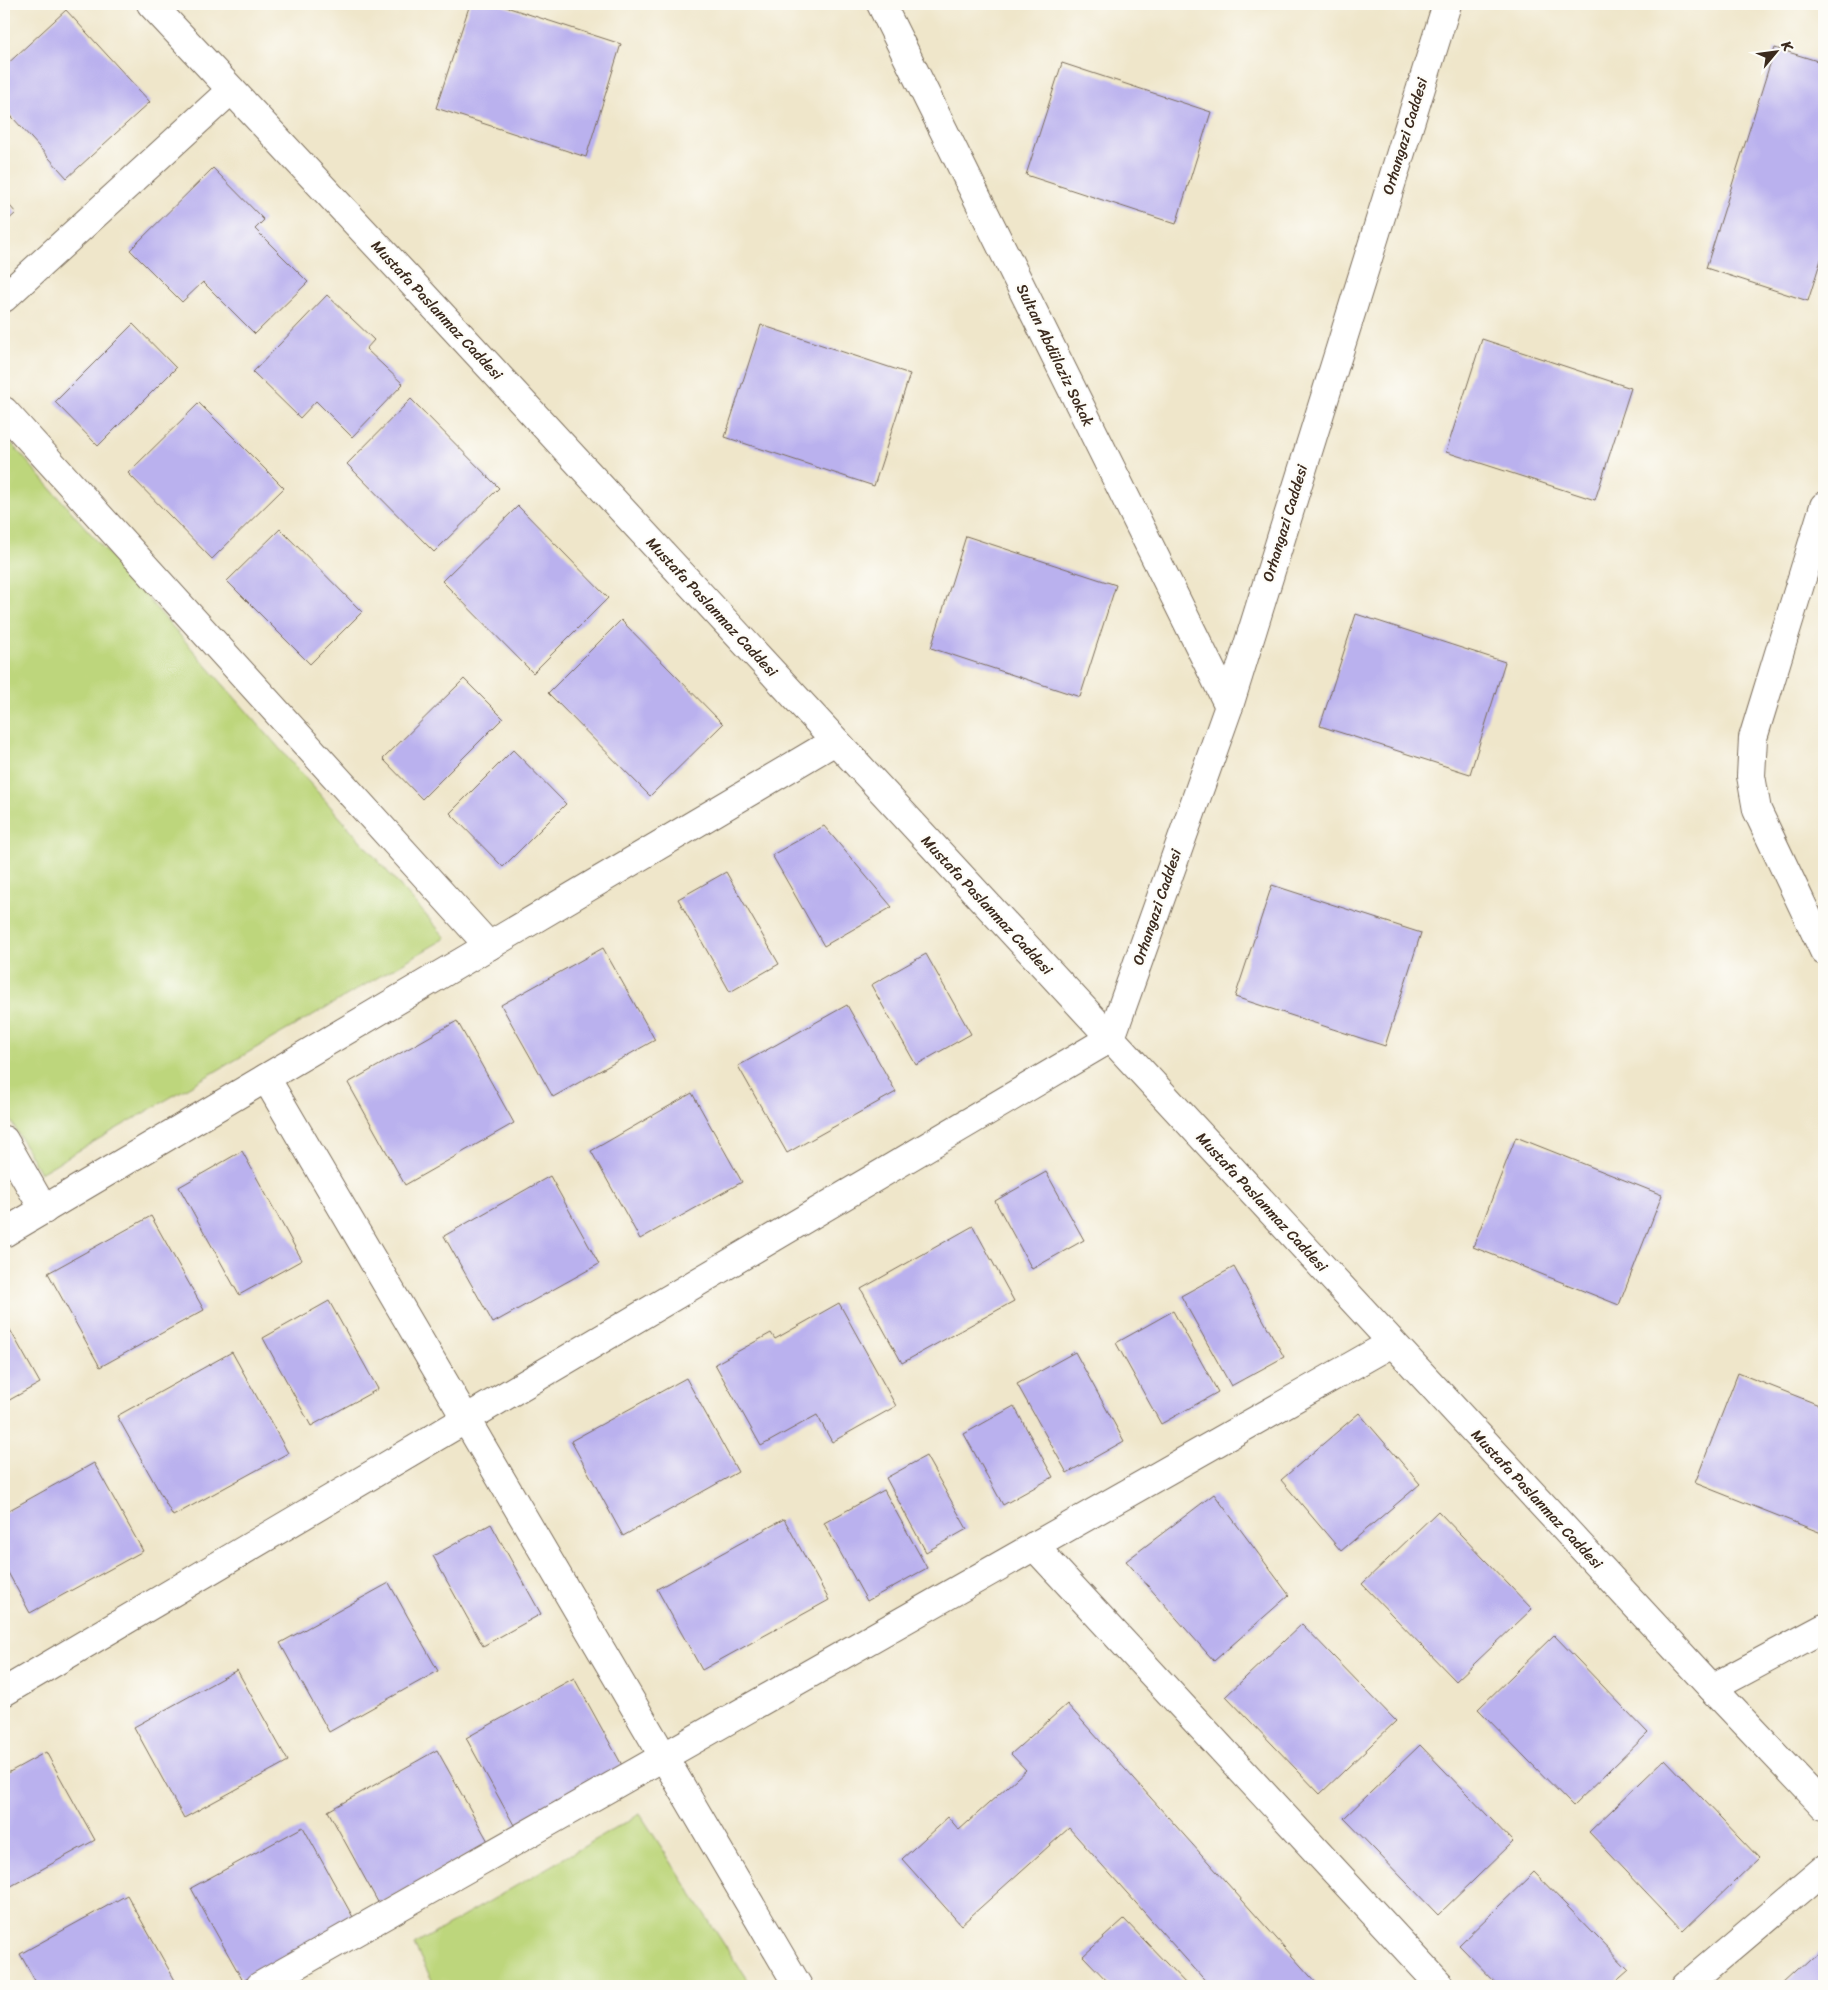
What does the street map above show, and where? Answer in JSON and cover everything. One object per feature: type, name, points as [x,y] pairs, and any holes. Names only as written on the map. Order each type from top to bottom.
[{"type":"street","name":"Mustafa Paslanmaz Caddesi","points":[[151,4],[416,286],[1712,1688],[1824,1806]]},
{"type":"street","name":"Sultan Abdülaziz Sokak","points":[[881,4],[1229,706]]},
{"type":"street","name":"Orhangazi Caddesi","points":[[1111,1038],[1229,706],[1447,4]]},
{"type":"street","points":[[4,298],[231,90]]},
{"type":"street","points":[[4,411],[489,946]]},
{"type":"street","points":[[1824,506],[1756,729],[1751,757],[1751,776],[1756,810],[1824,951]]},
{"type":"street","points":[[4,1233],[835,740]]},
{"type":"street","points":[[4,1692],[1111,1038]]},
{"type":"street","points":[[266,1078],[798,1986]]},
{"type":"street","points":[[4,1140],[44,1210]]},
{"type":"street","points":[[260,1986],[1392,1342]]},
{"type":"street","points":[[1034,1546],[1441,1986]]},
{"type":"street","points":[[1712,1688],[1824,1628]]},
{"type":"street","points":[[1686,1986],[1824,1869]]},
{"type":"green space","points":[[4,435],[446,938],[40,1173],[4,1108]]},
{"type":"green space","points":[[640,1814],[751,1986],[435,1986],[414,1945]]},
{"type":"building","points":[[470,4],[497,4],[621,44],[586,157],[436,108]]},
{"type":"building","points":[[66,10],[150,102],[67,178],[4,108],[4,67]]},
{"type":"building","points":[[1775,48],[1824,63],[1824,250],[1808,301],[1706,268]]},
{"type":"building","points":[[1062,63],[1211,112],[1176,224],[1026,175]]},
{"type":"building","points":[[213,168],[264,220],[255,229],[308,282],[255,334],[203,282],[182,302],[130,250]]},
{"type":"building","points":[[4,199],[16,213],[4,224]]},
{"type":"building","points":[[327,295],[374,340],[366,349],[403,384],[352,437],[316,401],[300,418],[253,372]]},
{"type":"building","points":[[133,324],[176,368],[98,446],[55,402]]},
{"type":"building","points":[[761,325],[910,374],[874,486],[725,437]]},
{"type":"building","points":[[1482,339],[1631,388],[1595,500],[1446,452]]},
{"type":"building","points":[[411,399],[499,488],[434,552],[347,464]]},
{"type":"building","points":[[199,403],[284,488],[212,559],[128,473]]},
{"type":"building","points":[[518,506],[608,598],[533,673],[442,581]]},
{"type":"building","points":[[280,529],[362,612],[310,664],[227,581]]},
{"type":"building","points":[[966,536],[1116,585],[1080,697],[931,648]]},
{"type":"building","points":[[1356,614],[1505,662],[1470,774],[1320,726]]},
{"type":"building","points":[[621,620],[723,724],[650,796],[548,693]]},
{"type":"building","points":[[464,679],[503,718],[422,799],[383,759]]},
{"type":"building","points":[[513,750],[566,804],[503,867],[450,813]]},
{"type":"building","points":[[824,826],[892,907],[824,946],[772,855]]},
{"type":"building","points":[[726,872],[779,964],[730,992],[678,899]]},
{"type":"building","points":[[1272,885],[1421,933],[1385,1046],[1235,997]]},
{"type":"building","points":[[603,948],[655,1040],[553,1097],[501,1005]]},
{"type":"building","points":[[926,954],[971,1034],[916,1065],[871,985]]},
{"type":"building","points":[[847,1005],[896,1092],[787,1153],[738,1066]]},
{"type":"building","points":[[457,1021],[514,1123],[405,1185],[348,1083]]},
{"type":"building","points":[[692,1093],[742,1182],[640,1239],[591,1151]]},
{"type":"building","points":[[1516,1137],[1662,1195],[1619,1305],[1473,1247]]},
{"type":"building","points":[[242,1151],[302,1260],[239,1295],[179,1187]]},
{"type":"building","points":[[1046,1172],[1084,1240],[1032,1269],[995,1201]]},
{"type":"building","points":[[550,1176],[599,1264],[493,1323],[444,1236]]},
{"type":"building","points":[[151,1216],[204,1310],[100,1367],[48,1273]]},
{"type":"building","points":[[973,1226],[1014,1301],[902,1363],[861,1289]]},
{"type":"building","points":[[1234,1267],[1284,1357],[1231,1386],[1181,1296]]},
{"type":"building","points":[[329,1301],[378,1389],[311,1426],[263,1338]]},
{"type":"building","points":[[839,1303],[896,1406],[832,1442],[817,1415],[761,1446],[715,1364],[771,1333],[775,1339]]},
{"type":"building","points":[[1173,1311],[1218,1392],[1161,1424],[1116,1343]]},
{"type":"building","points":[[4,1319],[40,1383],[4,1403]]},
{"type":"building","points":[[232,1352],[288,1453],[173,1516],[117,1416]]},
{"type":"building","points":[[1075,1352],[1124,1441],[1067,1473],[1017,1384]]},
{"type":"building","points":[[1738,1373],[1824,1407],[1824,1534],[1695,1483]]},
{"type":"building","points":[[686,1378],[738,1472],[623,1536],[571,1441]]},
{"type":"building","points":[[1014,1406],[1053,1477],[1003,1505],[964,1434]]},
{"type":"building","points":[[1359,1413],[1420,1484],[1341,1551],[1281,1480]]},
{"type":"building","points":[[926,1456],[967,1529],[926,1552],[886,1478]]},
{"type":"building","points":[[94,1463],[143,1551],[30,1613],[4,1565],[4,1513]]},
{"type":"building","points":[[884,1490],[927,1568],[867,1601],[824,1523]]},
{"type":"building","points":[[1214,1494],[1289,1595],[1214,1661],[1126,1561]]},
{"type":"building","points":[[1438,1511],[1532,1609],[1456,1681],[1362,1584]]},
{"type":"building","points":[[784,1519],[829,1600],[702,1670],[657,1589]]},
{"type":"building","points":[[491,1524],[541,1614],[483,1646],[433,1556]]},
{"type":"building","points":[[389,1583],[438,1671],[329,1732],[280,1643]]},
{"type":"building","points":[[1302,1624],[1396,1721],[1320,1794],[1226,1696]]},
{"type":"building","points":[[1554,1635],[1648,1733],[1573,1806],[1478,1709]]},
{"type":"building","points":[[237,1670],[288,1761],[184,1818],[134,1727]]},
{"type":"building","points":[[574,1678],[623,1767],[515,1827],[466,1738]]},
{"type":"building","points":[[1067,1704],[1317,1986],[1210,1986],[1069,1828],[961,1925],[902,1859],[948,1817],[959,1830],[1026,1770],[1011,1754]]},
{"type":"building","points":[[1420,1745],[1513,1842],[1438,1915],[1344,1818]]},
{"type":"building","points":[[437,1750],[489,1843],[379,1904],[328,1811]]},
{"type":"building","points":[[46,1752],[95,1840],[4,1890],[4,1775]]},
{"type":"building","points":[[1665,1759],[1759,1858],[1683,1931],[1589,1832]]},
{"type":"building","points":[[303,1827],[354,1919],[243,1981],[191,1888]]},
{"type":"building","points":[[1534,1872],[1629,1970],[1611,1986],[1499,1986],[1459,1945]]},
{"type":"building","points":[[127,1895],[177,1984],[173,1986],[38,1986],[20,1954]]},
{"type":"building","points":[[1124,1919],[1188,1986],[1112,1986],[1083,1956]]},
{"type":"building","points":[[1824,1947],[1824,1986],[1782,1986]]}]
